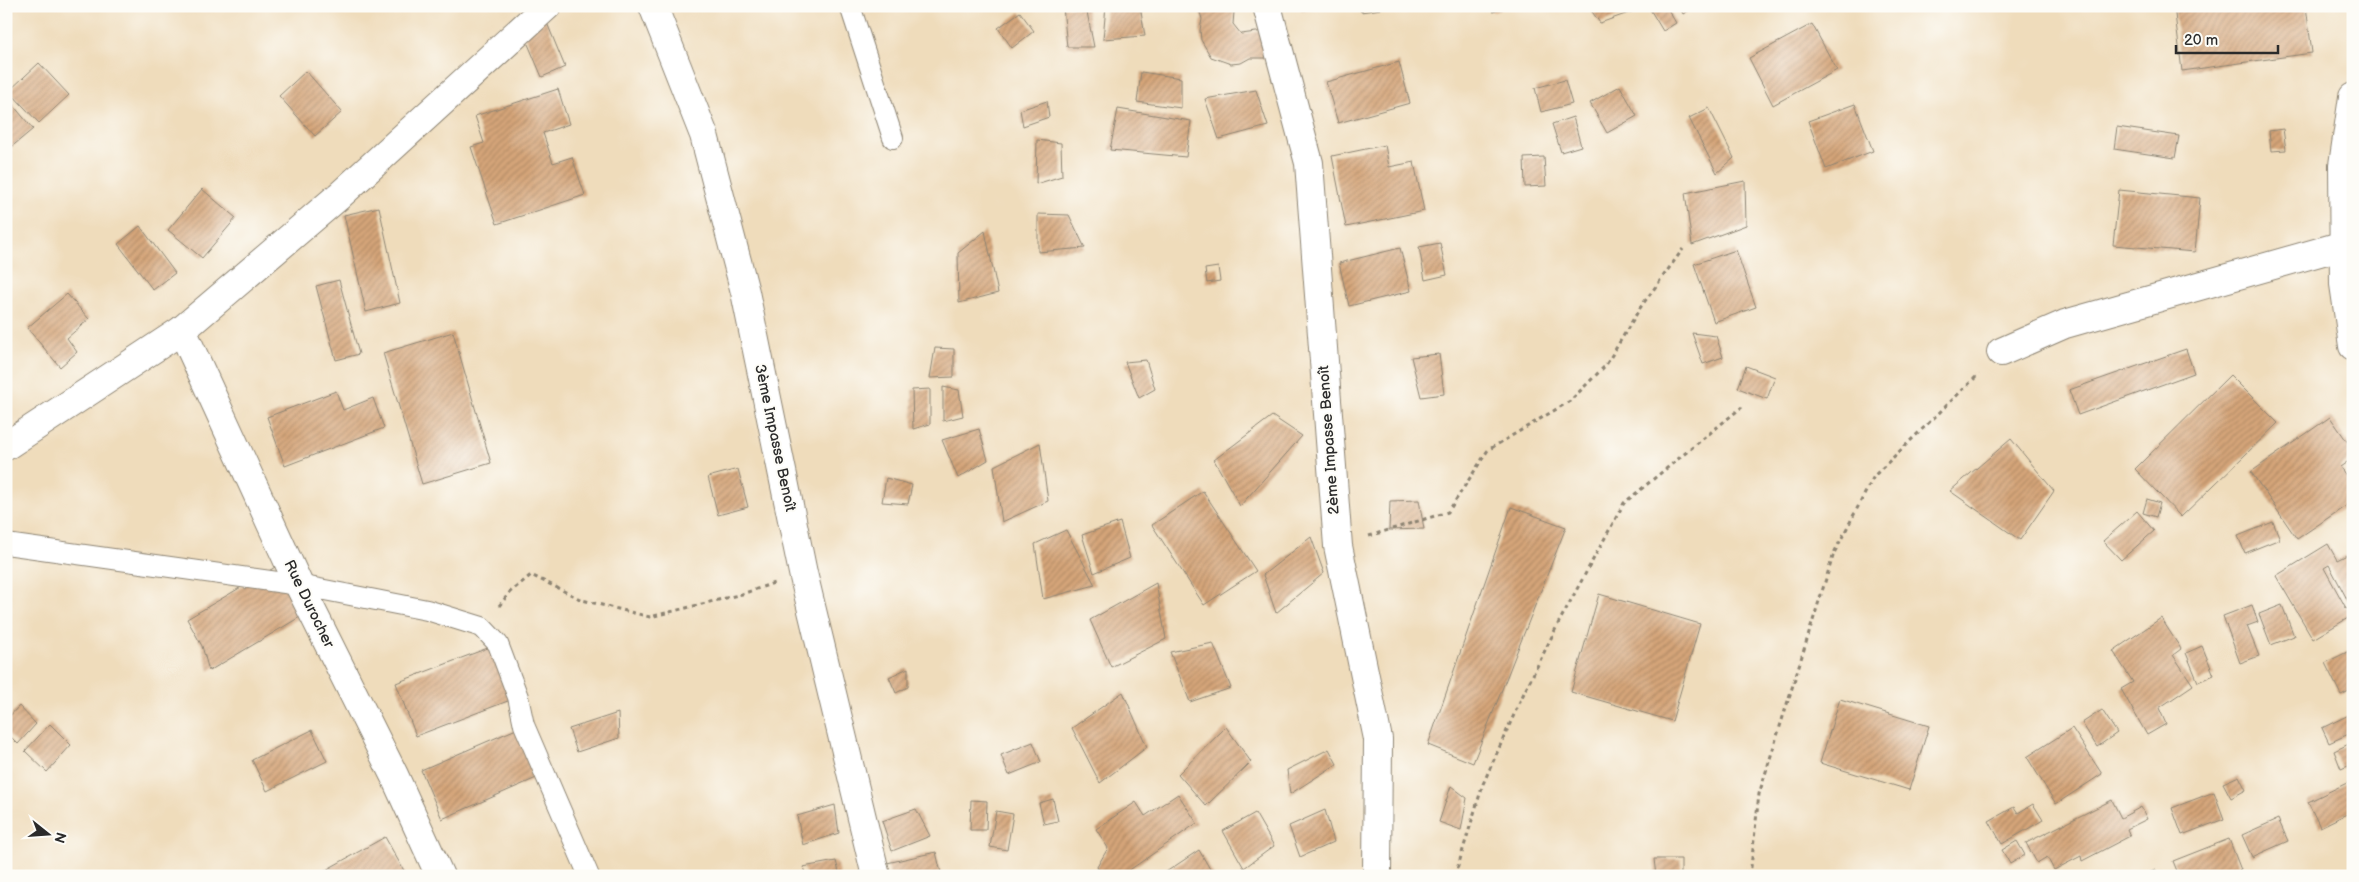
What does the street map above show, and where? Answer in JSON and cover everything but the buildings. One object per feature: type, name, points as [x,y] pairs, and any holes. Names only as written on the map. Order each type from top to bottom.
[{"type":"street","points":[[6,446],[182,330],[339,196],[547,6]]},
{"type":"street","name":"3ème Impasse Benoît","points":[[653,6],[704,134],[745,292],[804,573],[876,876]]},
{"type":"street","name":"2ème Impasse Benoît","points":[[1267,6],[1309,163],[1338,546],[1378,738],[1377,876]]},
{"type":"street","points":[[2353,97],[2343,165],[2344,284],[2353,346]]},
{"type":"street","points":[[2001,352],[2065,324],[2344,245]]},
{"type":"street","name":"Rue Durocher","points":[[182,330],[299,585],[394,774],[440,876]]},
{"type":"lane","points":[[850,6],[893,138]]},
{"type":"lane","points":[[6,544],[299,585],[427,610],[482,627],[498,644],[518,697],[524,725],[589,876]]},
{"type":"path","points":[[1338,546],[1448,512],[1488,450],[1570,401],[1606,365],[1640,308],[1683,249]]},
{"type":"path","points":[[1750,876],[1759,794],[1834,553],[1874,476],[2001,352]]},
{"type":"path","points":[[1455,876],[1483,784],[1521,699],[1559,622],[1624,503],[1742,407]]},
{"type":"path","points":[[482,627],[510,592],[531,575],[582,600],[650,617],[742,594],[804,573]]}]
